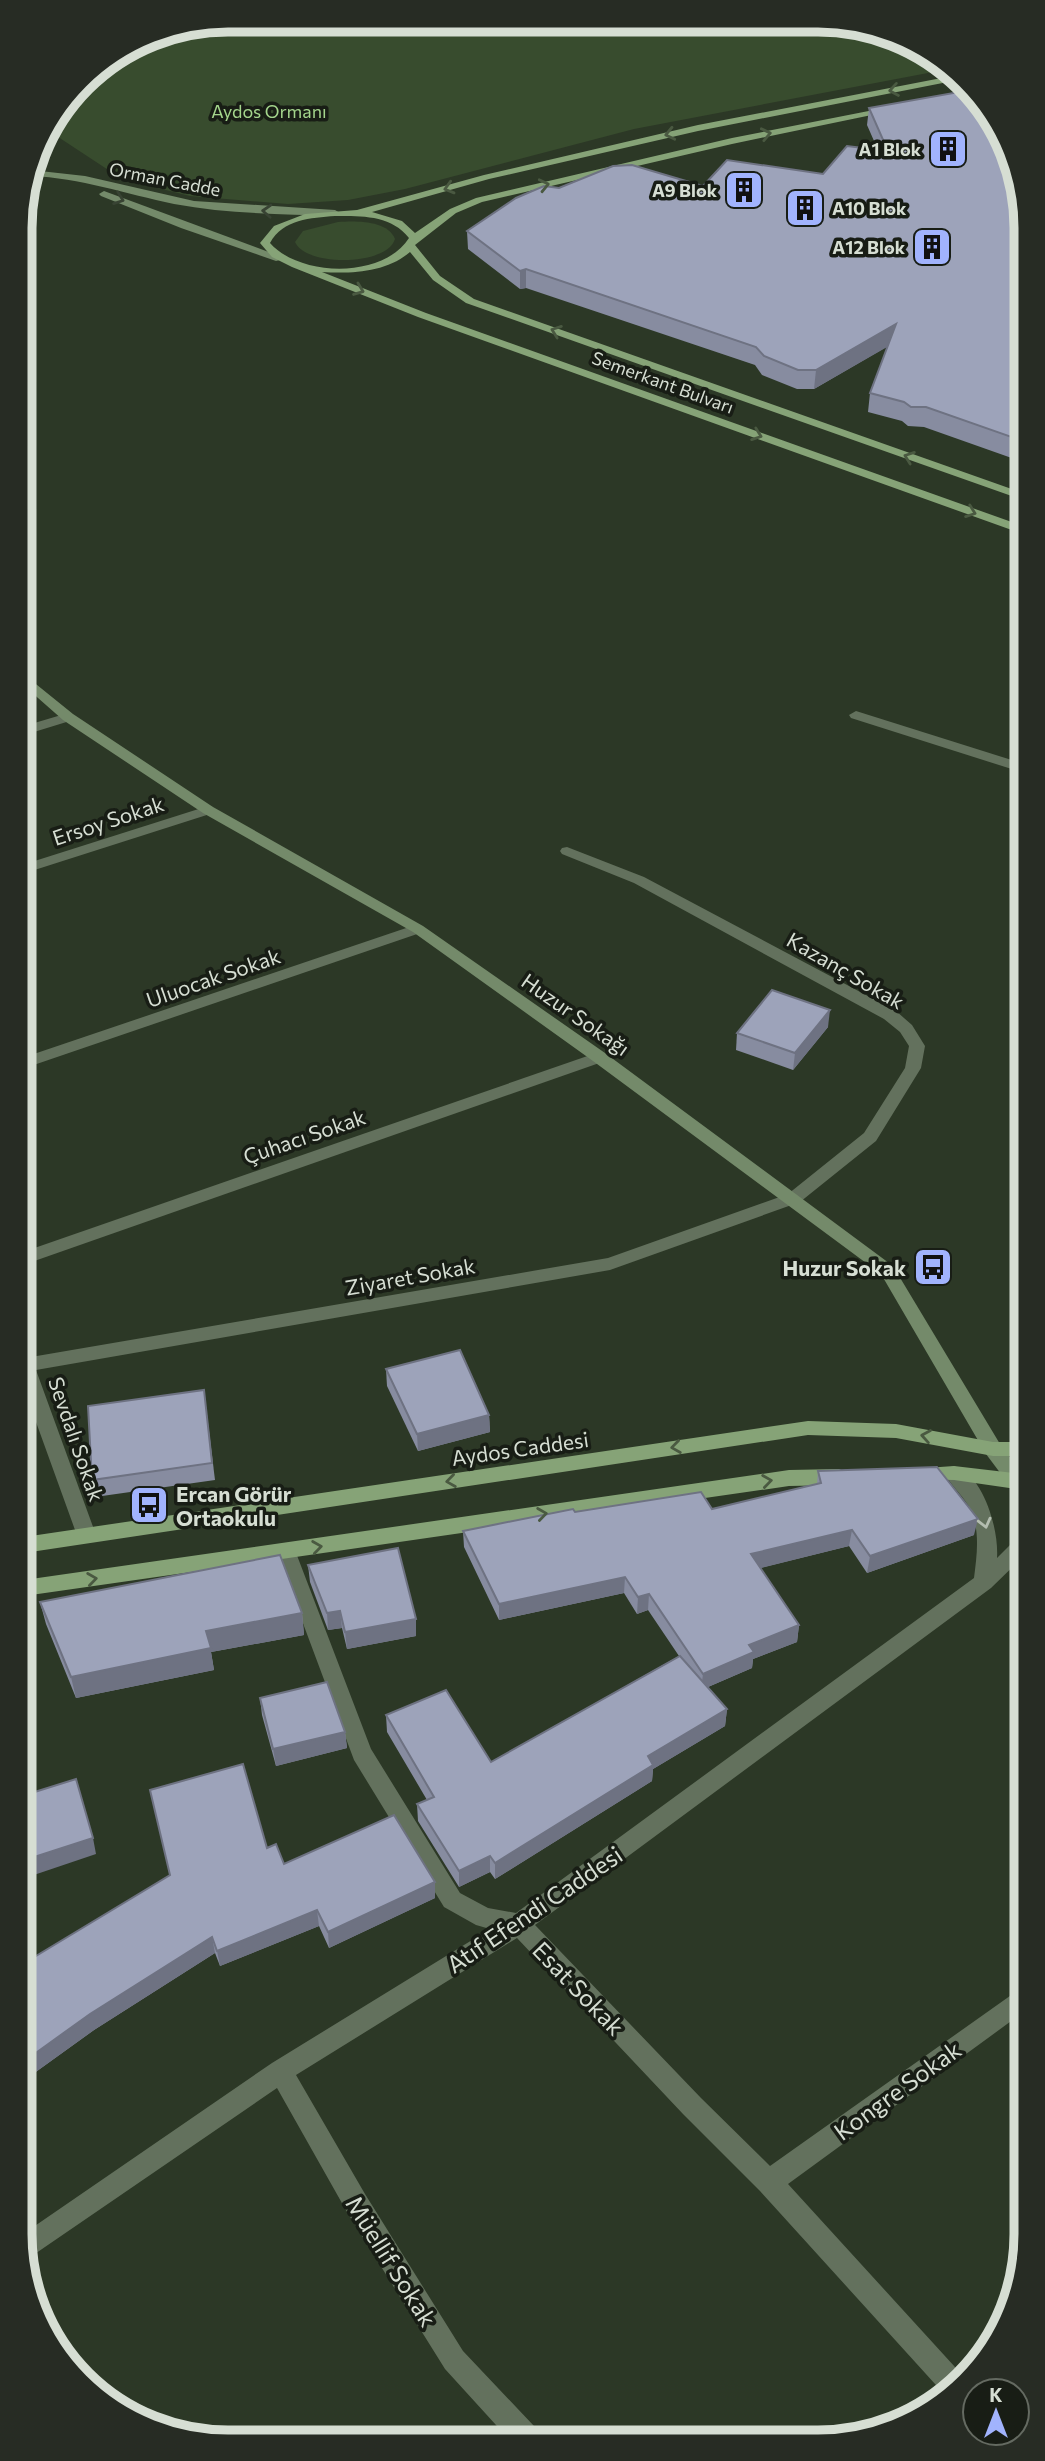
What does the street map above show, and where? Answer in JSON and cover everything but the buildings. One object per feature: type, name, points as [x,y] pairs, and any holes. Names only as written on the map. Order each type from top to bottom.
[{"type":"main road","points":[[358,213],[487,177],[698,128],[946,80]]},
{"type":"main road","points":[[413,242],[409,229],[397,222],[358,213],[335,213],[294,220],[268,234],[265,243],[269,252],[295,265],[329,270],[365,268],[394,259],[453,211],[480,200],[733,141],[897,107]]},
{"type":"main road","name":"Semerkant Bulvarı","points":[[413,242],[431,275],[447,289],[470,301],[1014,494]]},
{"type":"main road","name":"Semerkant Bulvarı","points":[[295,265],[435,319],[1014,527]]},
{"type":"main road","name":"Aydos Caddesi","points":[[32,1544],[808,1428],[896,1431],[993,1449],[1013,1449]]},
{"type":"main road","points":[[899,1475],[954,1473],[1013,1484]]},
{"type":"main road","points":[[32,1587],[789,1478],[858,1476]]},
{"type":"street","name":"Orman Cadde","points":[[39,174],[77,177],[153,196],[208,206],[335,213]]},
{"type":"street","name":"Orman Cadde","points":[[37,181],[99,192],[184,226],[279,259]]},
{"type":"street","name":"Huzur Sokağı","points":[[32,686],[68,717],[208,810],[418,929],[599,1056],[794,1198],[887,1270],[993,1449],[1013,1475]]},
{"type":"street","points":[[856,715],[1014,766]]},
{"type":"street","points":[[32,728],[68,717]]},
{"type":"street","name":"Ersoy Sokak","points":[[32,867],[208,810]]},
{"type":"street","name":"Kazanç Sokak","points":[[567,851],[651,886],[890,1015],[906,1029],[917,1046],[913,1068],[870,1137],[794,1198]]},
{"type":"street","name":"Uluocak Sokak","points":[[32,1061],[418,929]]},
{"type":"street","name":"Çuhacı Sokak","points":[[32,1256],[599,1056]]},
{"type":"street","name":"Ziyaret Sokak","points":[[32,1361],[610,1264],[794,1198]]},
{"type":"street","name":"Sevdalı Sokak","points":[[32,1382],[86,1535]]},
{"type":"street","points":[[954,1473],[973,1495],[986,1518],[989,1546],[984,1582]]},
{"type":"street","name":"Esat Sokak","points":[[286,1551],[362,1753],[452,1900],[484,1918],[519,1924],[692,2106],[769,2182],[949,2379]]},
{"type":"street","name":"Atıf Efendi Caddesi","points":[[32,2238],[281,2071],[519,1924],[984,1582],[1013,1554]]},
{"type":"street","name":"Kongre Sokak","points":[[769,2182],[1013,2005]]},
{"type":"street","name":"Müellif Sokak","points":[[281,2071],[356,2203],[454,2360],[518,2430]]},
{"type":"green space","name":"Aydos Ormanı","points":[[215,32],[830,32],[855,35],[892,46],[936,71],[634,129],[405,189],[348,200],[288,204],[190,196],[122,179],[55,135],[80,98],[108,72],[153,46],[190,35]]},
{"type":"green space","points":[[338,222],[378,225],[385,228],[395,239],[389,248],[378,254],[346,260],[314,256],[302,250],[295,242],[303,231]]},
{"type":"place","name":"A1 Blok","points":[[948,149]]},
{"type":"place","name":"A9 Blok","points":[[744,190]]},
{"type":"place","name":"A10 Blok","points":[[805,208]]},
{"type":"place","name":"A12 Blok","points":[[932,247]]},
{"type":"place","name":"Huzur Sokak","points":[[933,1267]]},
{"type":"place","name":"Ercan Görür Ortaokulu","points":[[149,1505]]}]
